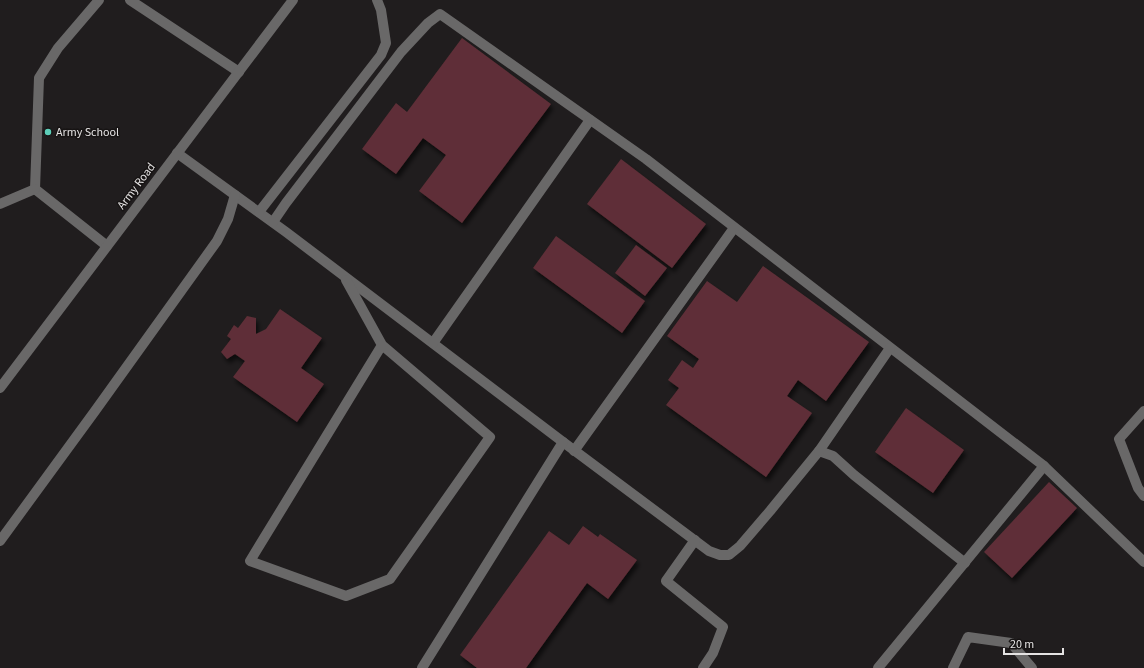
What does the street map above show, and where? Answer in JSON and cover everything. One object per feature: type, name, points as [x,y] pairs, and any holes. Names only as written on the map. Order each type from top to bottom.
[{"type":"street","points":[[35,189],[39,78],[58,48],[99,0]]},
{"type":"street","points":[[130,0],[239,72]]},
{"type":"street","name":"Army Road","points":[[0,388],[293,0]]},
{"type":"street","points":[[259,212],[381,55],[386,43],[381,10],[377,0]]},
{"type":"street","points":[[273,222],[401,52],[428,23],[440,14],[646,159],[1044,466],[1144,562]]},
{"type":"street","points":[[433,343],[590,120]]},
{"type":"street","points":[[177,153],[273,222],[574,451],[709,551],[720,555],[729,555],[740,546],[770,512],[819,451],[890,348]]},
{"type":"street","points":[[0,204],[35,189]]},
{"type":"street","points":[[35,189],[107,246]]},
{"type":"street","points":[[0,541],[216,240],[228,219],[235,196]]},
{"type":"street","points":[[574,451],[734,228]]},
{"type":"street","points":[[344,276],[382,345],[490,437],[390,579],[346,596],[250,561],[382,345]]},
{"type":"street","points":[[1144,411],[1119,439],[1138,488],[1144,496]]},
{"type":"street","points":[[422,668],[563,442]]},
{"type":"street","points":[[819,451],[833,456],[854,475],[965,562]]},
{"type":"street","points":[[878,668],[1044,466]]},
{"type":"street","points":[[696,540],[666,581],[723,627],[713,653],[703,668]]},
{"type":"street","points":[[953,668],[968,637],[1010,643],[1032,668]]},
{"type":"building","points":[[462,38],[551,104],[462,223],[419,191],[446,155],[423,138],[396,174],[362,149],[396,103],[407,112]]},
{"type":"building","points":[[621,159],[706,224],[672,268],[587,204]]},
{"type":"building","points":[[556,236],[645,301],[622,333],[533,268]]},
{"type":"building","points":[[636,245],[667,268],[645,296],[615,273]]},
{"type":"building","points":[[763,266],[869,342],[826,401],[798,380],[787,396],[812,413],[766,477],[666,405],[679,388],[668,380],[682,360],[693,368],[699,359],[667,336],[707,281],[737,302]]},
{"type":"building","points":[[280,309],[322,338],[301,368],[324,384],[297,422],[233,377],[245,361],[235,354],[227,359],[221,352],[231,339],[227,336],[234,325],[238,328],[247,316],[256,318],[256,334],[266,329]]},
{"type":"building","points":[[906,408],[964,450],[933,493],[875,452]]},
{"type":"building","points":[[1049,482],[1077,508],[1012,578],[984,552]]},
{"type":"building","points":[[583,526],[598,537],[600,534],[637,560],[608,599],[587,583],[526,668],[477,668],[460,655],[549,531],[569,545]]},
{"type":"place","name":"Army School","points":[[48,132]]}]
